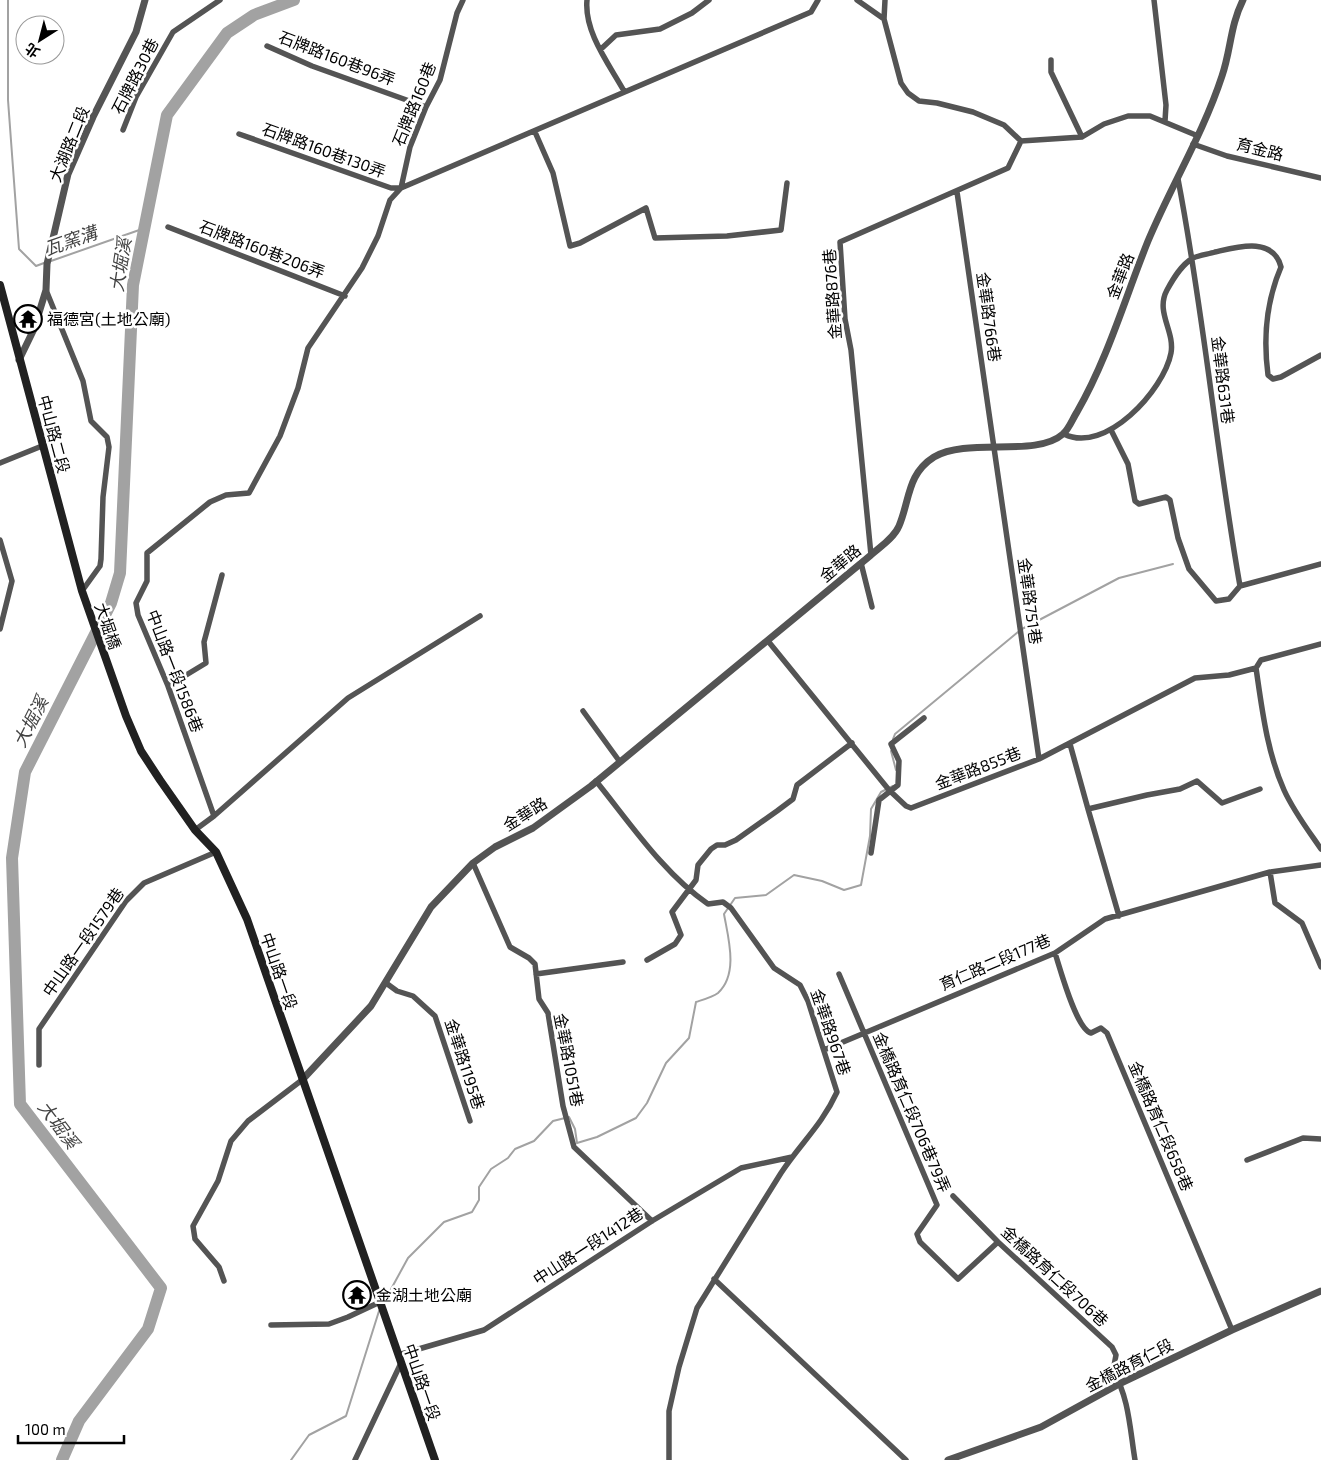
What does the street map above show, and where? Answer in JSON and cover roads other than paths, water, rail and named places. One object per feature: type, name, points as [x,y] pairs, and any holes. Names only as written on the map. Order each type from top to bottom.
[{"type":"main road","name":"中山路二段","points":[[0,285],[82,591]]},
{"type":"main road","name":"大堀橋","points":[[82,591],[109,671]]},
{"type":"main road","name":"中山路一段","points":[[109,671],[141,750],[195,830],[216,852],[247,919],[435,1460]]},
{"type":"street","name":"大湖路二段","points":[[19,360],[34,329],[46,290],[47,264],[68,174],[93,117],[136,32],[145,0]]},
{"type":"street","name":"石牌路30巷","points":[[123,130],[136,96],[173,32],[220,0]]},
{"type":"street","name":"石牌路160巷","points":[[345,296],[378,236],[390,200],[401,188],[410,147],[426,107],[440,80],[457,13],[463,0]]},
{"type":"street","points":[[587,0],[586,8],[592,34],[624,91]]},
{"type":"street","points":[[601,49],[616,35],[660,29],[692,13],[709,0]]},
{"type":"street","points":[[401,188],[811,12],[818,0]]},
{"type":"street","points":[[857,0],[884,18]]},
{"type":"street","points":[[885,0],[884,18],[901,83],[908,93],[919,101],[937,103],[973,112],[1004,126],[1021,141],[1082,137],[1104,124],[1128,116],[1150,116],[1198,136]]},
{"type":"street","points":[[1154,0],[1166,105],[1165,121]]},
{"type":"street","name":"金華路","points":[[302,1080],[371,1006],[386,984],[404,948],[431,907],[473,863],[495,847],[534,828],[596,781],[871,555],[894,534],[899,526],[911,482],[925,465],[936,456],[958,450],[1048,442],[1064,434],[1099,370],[1149,240],[1198,136],[1223,75],[1232,25],[1243,0]]},
{"type":"street","name":"石牌路160巷96弄","points":[[266,46],[278,53],[312,66],[426,107]]},
{"type":"street","points":[[1050,60],[1051,72],[1082,137]]},
{"type":"street","points":[[535,132],[553,173],[570,246],[580,244],[646,208],[655,238],[727,236],[781,230],[787,183]]},
{"type":"street","name":"石牌路160巷130弄","points":[[239,134],[391,188],[401,188]]},
{"type":"street","name":"金華路876巷","points":[[871,555],[851,350],[845,319],[840,242],[1008,168],[1021,141]]},
{"type":"street","name":"育金路","points":[[1193,144],[1227,156],[1321,178]]},
{"type":"street","name":"金華路631巷","points":[[1178,179],[1194,258],[1227,510],[1240,586]]},
{"type":"street","name":"金華路766巷","points":[[957,192],[994,447]]},
{"type":"street","name":"石牌路160巷206弄","points":[[168,227],[345,296]]},
{"type":"street","points":[[1064,434],[1069,437],[1094,436],[1111,430],[1141,406],[1163,378],[1172,351],[1162,303],[1178,272],[1194,258],[1256,245],[1270,251],[1281,267],[1271,292],[1268,308],[1268,375],[1273,379],[1281,377],[1321,355]]},
{"type":"street","points":[[46,290],[84,380],[91,422],[107,437],[109,446],[103,497],[104,530],[100,566],[82,591]]},
{"type":"street","name":"中山路一段1586巷","points":[[214,816],[168,686],[138,615],[136,603],[147,581],[147,553],[210,502],[226,495],[249,493],[280,436],[298,388],[308,348],[345,296]]},
{"type":"street","points":[[1111,430],[1128,464],[1135,501],[1139,504],[1161,497],[1166,497],[1170,500],[1178,538],[1188,569],[1216,601],[1229,599],[1240,586],[1321,564]]},
{"type":"street","points":[[0,462],[42,446]]},
{"type":"street","name":"金華路751巷","points":[[994,447],[1039,759]]},
{"type":"street","points":[[0,540],[12,580],[0,629]]},
{"type":"street","points":[[861,563],[872,607]]},
{"type":"street","points":[[168,686],[206,663],[204,642],[222,575]]},
{"type":"street","points":[[195,830],[214,816],[348,698],[480,616]]},
{"type":"street","name":"金華路855巷","points":[[768,641],[888,789],[906,806],[911,808],[1039,759],[1195,678],[1228,675],[1256,668],[1261,660],[1321,644]]},
{"type":"street","points":[[1256,668],[1265,731],[1284,789],[1297,814],[1321,849]]},
{"type":"street","points":[[583,711],[620,762]]},
{"type":"street","points":[[872,852],[879,800],[888,789],[898,785],[900,761],[891,744],[924,718]]},
{"type":"street","points":[[647,960],[675,944],[681,935],[672,912],[696,880],[698,864],[711,849],[717,845],[726,845],[736,840],[793,799],[794,789],[797,785],[852,743]]},
{"type":"street","points":[[1070,744],[1119,916]]},
{"type":"street","name":"金華路967巷","points":[[596,781],[659,858],[708,904],[723,902],[731,908],[774,968],[800,985],[808,1001],[837,1092],[810,1138],[792,1157],[697,1308],[679,1368],[669,1412],[669,1460]]},
{"type":"street","points":[[1088,809],[1180,789],[1197,781],[1222,803],[1260,789]]},
{"type":"street","name":"中山路一段1579巷","points":[[39,1065],[39,1029],[126,901],[144,883],[216,852]]},
{"type":"street","name":"金華路1051巷","points":[[473,863],[510,947],[530,958],[535,964],[539,999],[548,1013],[563,1106],[574,1147],[652,1220]]},
{"type":"street","name":"育仁路二段177巷","points":[[824,1050],[1055,953],[1105,919],[1270,872],[1321,865]]},
{"type":"street","points":[[1270,872],[1275,903],[1302,923],[1321,968]]},
{"type":"street","name":"金橋路育仁段658巷","points":[[1055,953],[1070,998],[1084,1027],[1091,1033],[1101,1028],[1107,1033],[1232,1330]]},
{"type":"street","points":[[536,974],[623,962]]},
{"type":"street","name":"金橋路育仁段706巷79弄","points":[[839,974],[937,1205],[917,1234],[920,1242],[958,1279],[998,1242]]},
{"type":"street","name":"金華路1195巷","points":[[386,984],[397,991],[413,996],[435,1016],[470,1121]]},
{"type":"street","points":[[224,1281],[219,1267],[195,1238],[193,1226],[218,1181],[231,1141],[248,1121],[302,1080]]},
{"type":"street","points":[[1247,1160],[1304,1138],[1321,1140]]},
{"type":"street","name":"中山路一段1412巷","points":[[400,1359],[484,1330],[652,1220],[741,1168],[792,1157]]},
{"type":"street","name":"金橋路育仁段706巷","points":[[953,1196],[998,1242],[1112,1347],[1116,1355],[1113,1371],[1121,1383],[1135,1460]]},
{"type":"street","points":[[714,1279],[906,1460]]},
{"type":"street","name":"金橋路育仁段","points":[[948,1460],[1041,1427],[1121,1383],[1232,1330],[1321,1292]]},
{"type":"street","points":[[271,1325],[329,1324],[348,1318],[380,1302]]},
{"type":"street","points":[[355,1460],[400,1359]]},
{"type":"waterway","name":"瓦窯溝","points":[[8,0],[8,100],[19,249],[36,266],[44,263]]},
{"type":"waterway","name":"大堀溪","points":[[62,1460],[79,1421],[148,1329],[161,1288],[20,1104],[12,858],[25,772],[111,603],[120,573],[133,285],[167,115],[227,33],[254,15],[294,0]]},
{"type":"waterway","name":"瓦窯溝","points":[[51,261],[145,228]]},
{"type":"waterway","points":[[1022,629],[1119,578],[1173,564]]},
{"type":"waterway","points":[[893,739],[895,734],[1018,632]]},
{"type":"waterway","points":[[891,751],[896,770]]},
{"type":"waterway","points":[[384,1302],[408,1258],[444,1222],[472,1212],[479,1200],[479,1187],[491,1169],[508,1158],[515,1149],[534,1141],[553,1121],[569,1117],[575,1129],[577,1143],[597,1137],[636,1118],[647,1103],[666,1063],[689,1038],[696,1002],[718,993],[724,985],[730,966],[729,944],[724,914],[735,898],[766,895],[794,875],[822,881],[844,890],[861,885],[870,836],[871,809],[881,792],[893,786]]},
{"type":"waterway","points":[[291,1460],[309,1435],[346,1416],[379,1311]]},
{"type":"place","name":"福德宮(土地公廟)","points":[[28,319]]},
{"type":"place","name":"金湖土地公廟","points":[[357,1295]]}]
